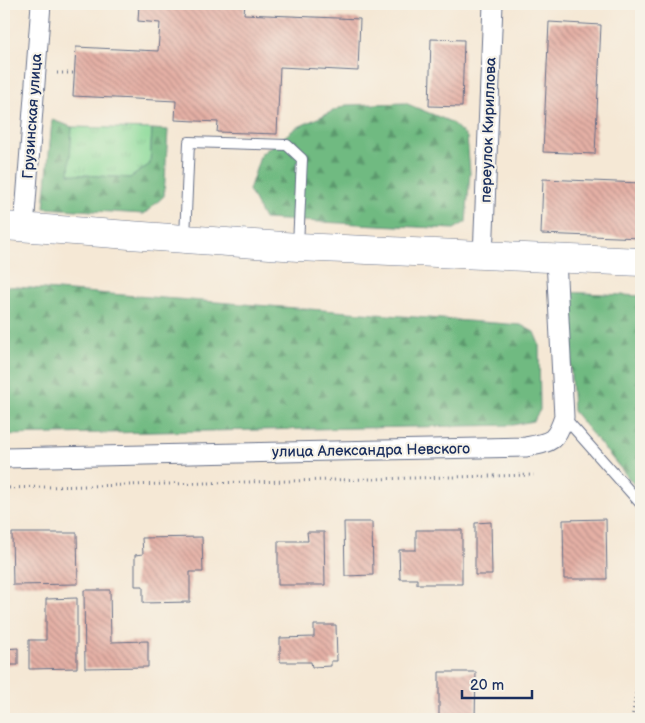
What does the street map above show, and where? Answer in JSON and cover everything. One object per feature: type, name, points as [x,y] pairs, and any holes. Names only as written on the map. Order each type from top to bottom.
[{"type":"main road","points":[[14,227],[298,247],[483,257],[641,262]]},
{"type":"street","name":"Грузинская улица","points":[[14,227],[41,4]]},
{"type":"street","name":"переулок Кириллова","points":[[483,257],[493,4]]},
{"type":"street","name":"улица Александра Невского","points":[[4,458],[526,446],[547,443],[558,435],[564,416],[556,259]]},
{"type":"lane","points":[[185,239],[189,142],[287,144],[302,159],[298,247]]},
{"type":"lane","points":[[564,416],[641,504]]},
{"type":"lane","points":[[641,543],[641,583]]},
{"type":"path","points":[[63,73],[74,73]]},
{"type":"path","points":[[4,488],[534,475]]},
{"type":"path","points":[[632,719],[641,658]]},
{"type":"green space","points":[[405,103],[451,122],[467,137],[470,173],[466,222],[454,229],[264,219],[249,190],[261,154],[296,128],[346,105]]},
{"type":"green space","points":[[52,120],[72,127],[69,174],[130,178],[150,164],[152,129],[168,130],[164,196],[144,214],[44,208]]},
{"type":"green space","points":[[72,127],[152,129],[150,164],[130,178],[68,174]]},
{"type":"green space","points":[[4,286],[521,325],[534,332],[539,344],[540,410],[533,421],[513,425],[4,435]]},
{"type":"green space","points":[[566,292],[641,296],[641,493],[573,411]]},
{"type":"building","points":[[139,4],[245,4],[244,14],[360,19],[358,71],[280,67],[277,134],[217,132],[218,122],[175,120],[176,101],[73,96],[76,47],[158,51],[160,23],[138,21]]},
{"type":"building","points":[[549,22],[601,25],[595,154],[543,152]]},
{"type":"building","points":[[431,39],[464,40],[462,107],[429,106]]},
{"type":"building","points":[[543,179],[641,183],[641,238],[541,234]]},
{"type":"building","points":[[606,519],[607,579],[564,579],[563,520]]},
{"type":"building","points":[[344,522],[372,522],[373,575],[345,576]]},
{"type":"building","points":[[491,522],[492,575],[475,575],[475,523]]},
{"type":"building","points":[[416,530],[462,530],[462,584],[417,584],[417,579],[400,579],[399,550],[416,550]]},
{"type":"building","points":[[307,532],[324,532],[325,585],[278,585],[278,541],[308,541]]},
{"type":"building","points":[[12,533],[77,533],[78,584],[13,585]]},
{"type":"building","points":[[202,537],[203,572],[190,572],[190,602],[143,603],[143,586],[135,586],[135,555],[143,554],[142,538]]},
{"type":"building","points":[[84,590],[110,590],[111,642],[148,641],[148,667],[85,668]]},
{"type":"building","points":[[77,598],[77,668],[29,669],[29,640],[46,640],[46,599]]},
{"type":"building","points":[[314,625],[336,625],[337,661],[331,661],[331,666],[312,667],[311,662],[280,662],[280,638],[314,637]]},
{"type":"building","points":[[18,648],[18,665],[4,665],[4,649]]},
{"type":"building","points":[[439,672],[476,672],[475,719],[439,719]]}]
